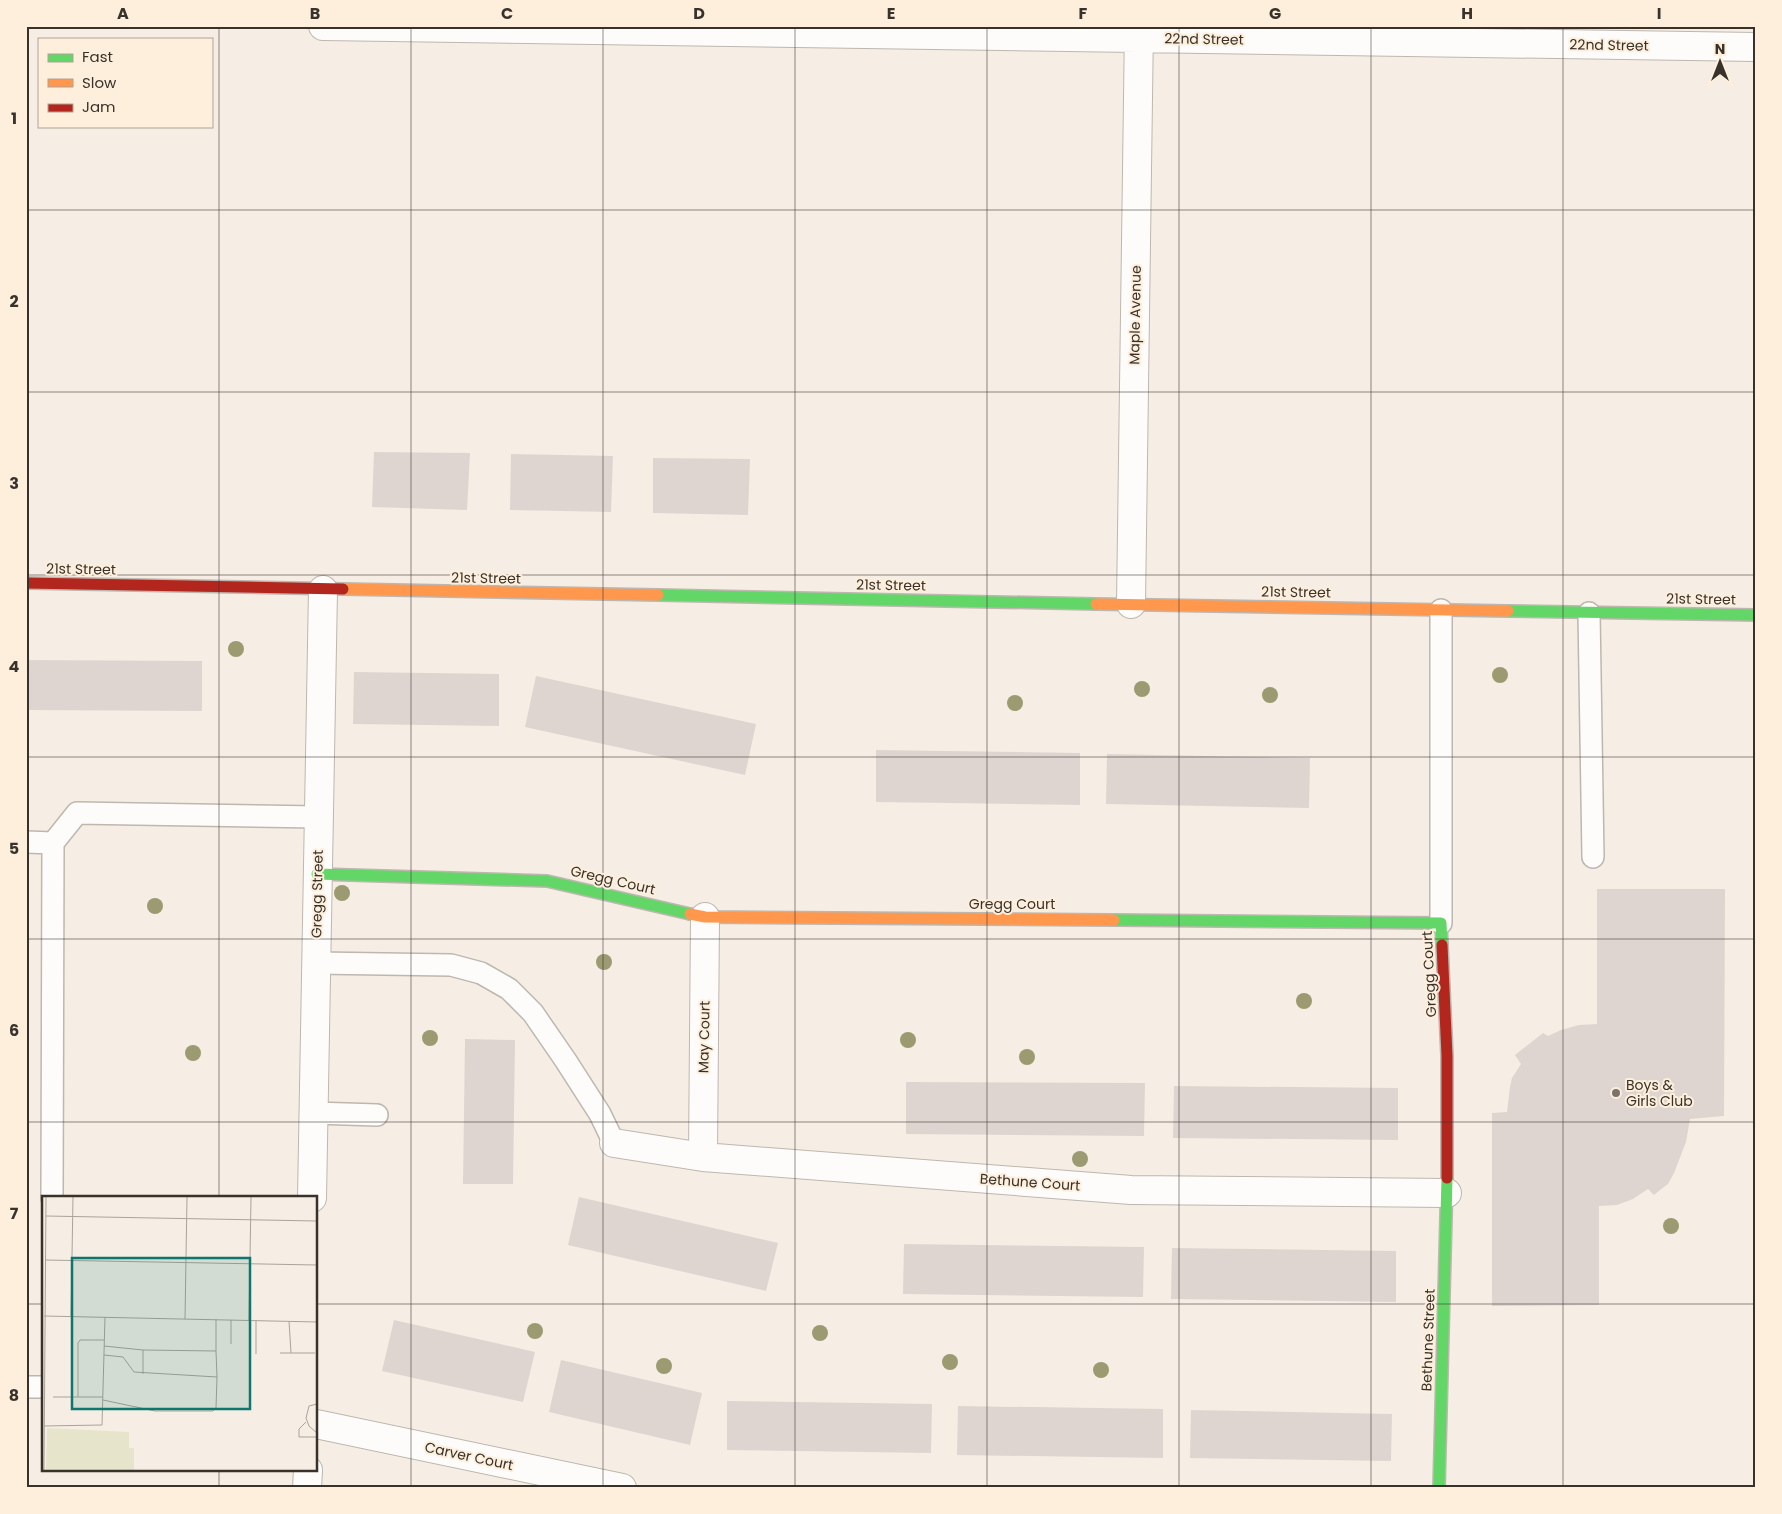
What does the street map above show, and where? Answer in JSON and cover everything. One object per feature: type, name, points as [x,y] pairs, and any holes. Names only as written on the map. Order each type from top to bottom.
[{"type":"street","name":"22nd Street","points":[[323,26],[1139,32],[1756,47]]},
{"type":"street","name":"Maple Avenue","points":[[1131,604],[1139,32]]},
{"type":"street","name":"21st Street","points":[[26,583],[323,590],[1756,615]]},
{"type":"street","name":"Gregg Street","points":[[312,1196],[323,590]]},
{"type":"street","name":"Gregg Court","points":[[317,874],[547,880],[705,917],[1441,923],[1447,1056],[1447,1193]]},
{"type":"street","name":"May Court","points":[[703,1157],[705,917]]},
{"type":"street","name":"Bethune Court","points":[[614,1143],[703,1157],[1132,1190],[1447,1193]]},
{"type":"street","name":"Bethune Street","points":[[1439,1488],[1447,1193]]},
{"type":"street","name":"Carver Court","points":[[318,1424],[622,1488]]},
{"type":"street","points":[[307,1488],[308,1472]]},
{"type":"lane","points":[[1441,610],[1441,923]]},
{"type":"lane","points":[[1589,613],[1593,857]]},
{"type":"lane","points":[[52,1196],[53,843],[77,813],[318,817]]},
{"type":"lane","points":[[26,842],[53,843]]},
{"type":"lane","points":[[316,963],[451,965],[481,973],[509,989],[534,1013],[600,1114],[614,1143]]},
{"type":"lane","points":[[314,1113],[377,1115]]},
{"type":"lane","points":[[26,1387],[42,1387]]},
{"type":"building","points":[[374,452],[470,453],[467,510],[372,507]]},
{"type":"building","points":[[511,454],[613,456],[611,512],[510,510]]},
{"type":"building","points":[[653,458],[750,459],[748,515],[653,513]]},
{"type":"building","points":[[26,660],[202,661],[202,711],[26,710]]},
{"type":"building","points":[[354,672],[499,674],[499,726],[353,724]]},
{"type":"building","points":[[536,676],[756,724],[745,775],[525,727]]},
{"type":"building","points":[[876,750],[1080,753],[1080,805],[876,802]]},
{"type":"building","points":[[1107,754],[1310,758],[1309,808],[1106,804]]},
{"type":"building","name":"Boys & Girls Club","points":[[1597,889],[1725,889],[1724,1116],[1690,1119],[1686,1142],[1674,1173],[1668,1184],[1654,1195],[1648,1189],[1633,1199],[1617,1205],[1599,1206],[1599,1305],[1492,1306],[1492,1113],[1507,1112],[1512,1078],[1521,1064],[1515,1055],[1543,1033],[1548,1036],[1579,1025],[1597,1024]]},
{"type":"building","points":[[465,1039],[515,1040],[513,1184],[463,1184]]},
{"type":"building","points":[[906,1082],[1145,1083],[1144,1136],[906,1134]]},
{"type":"building","points":[[1174,1086],[1398,1088],[1398,1140],[1173,1138]]},
{"type":"building","points":[[579,1197],[778,1243],[766,1291],[568,1245]]},
{"type":"building","points":[[904,1244],[1144,1247],[1143,1297],[903,1294]]},
{"type":"building","points":[[1172,1248],[1396,1251],[1396,1302],[1171,1299]]},
{"type":"building","points":[[394,1320],[535,1352],[523,1402],[382,1371]]},
{"type":"building","points":[[561,1360],[702,1393],[690,1445],[549,1412]]},
{"type":"building","points":[[727,1401],[932,1404],[931,1453],[727,1450]]},
{"type":"building","points":[[958,1406],[1163,1409],[1163,1458],[957,1455]]},
{"type":"building","points":[[1191,1410],[1392,1414],[1391,1461],[1190,1458]]},
{"type":"traffic: fast","points":[[658,595],[1096,604]]},
{"type":"traffic: fast","points":[[1508,611],[1756,615]]},
{"type":"traffic: fast","points":[[317,874],[547,881],[690,914]]},
{"type":"traffic: fast","points":[[1114,920],[1441,923],[1442,945]]},
{"type":"traffic: fast","points":[[1439,1488],[1447,1178]]},
{"type":"traffic: slow","points":[[343,589],[658,595]]},
{"type":"traffic: slow","points":[[1096,604],[1508,611]]},
{"type":"traffic: slow","points":[[690,914],[705,917],[1114,920]]},
{"type":"traffic: jam","points":[[26,583],[343,589]]},
{"type":"traffic: jam","points":[[1442,945],[1447,1056],[1447,1178]]},
{"type":"place","name":"Boys & Girls Club","points":[[1616,1093]]}]
